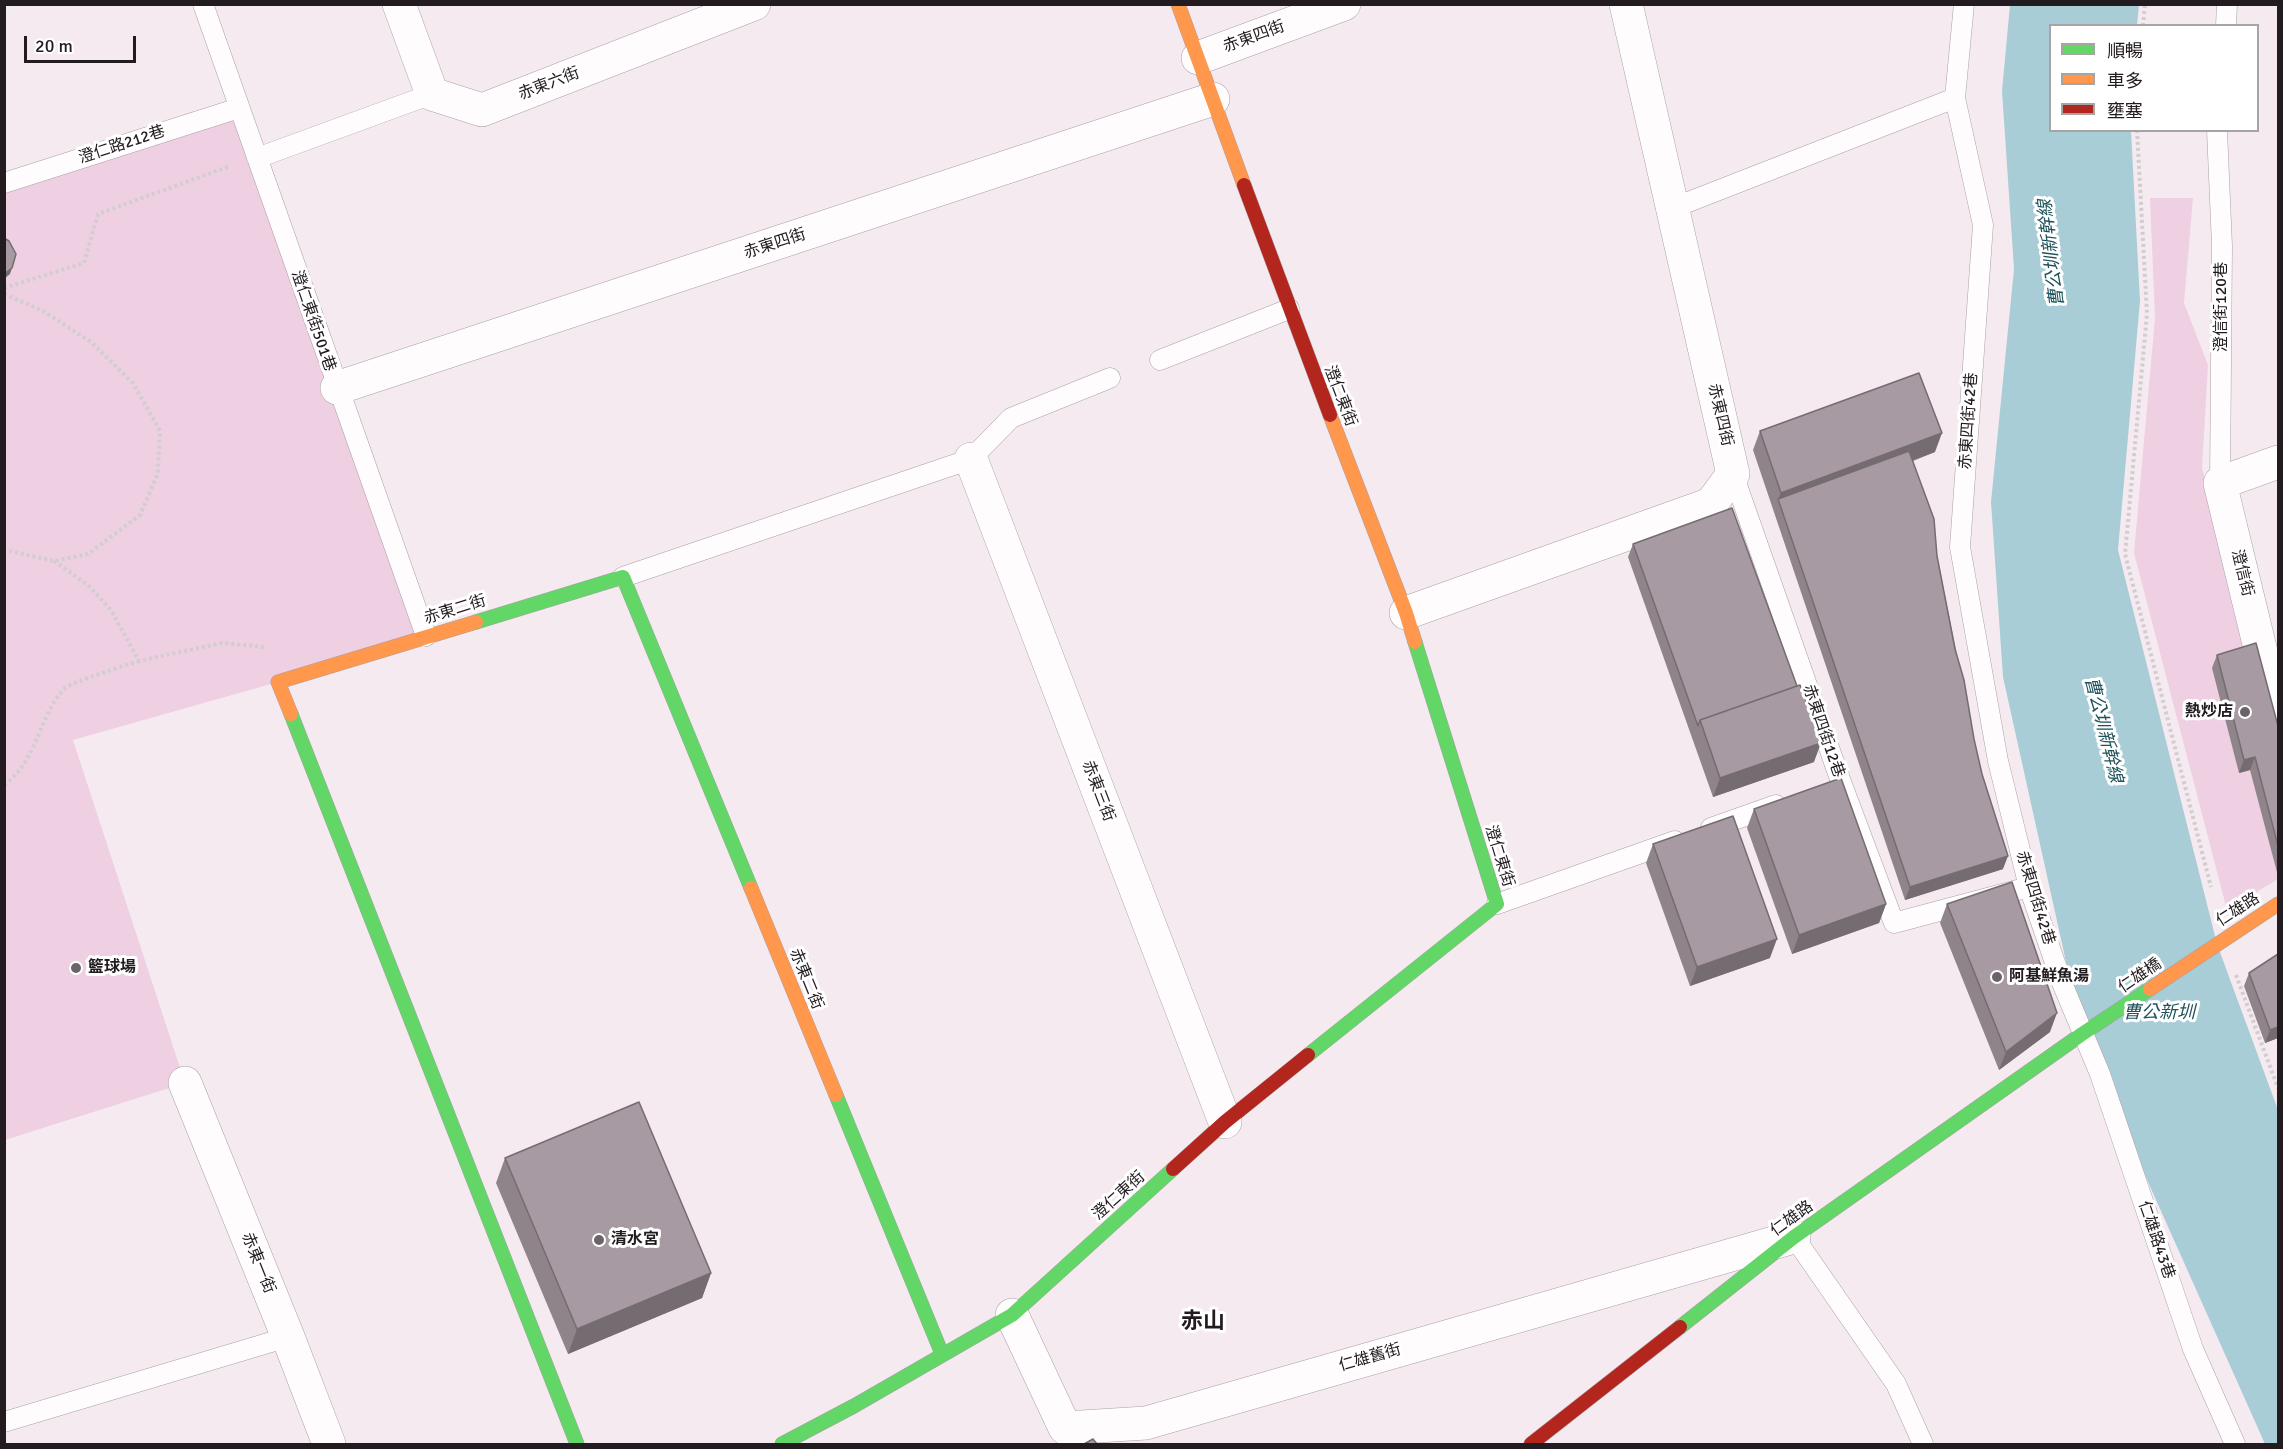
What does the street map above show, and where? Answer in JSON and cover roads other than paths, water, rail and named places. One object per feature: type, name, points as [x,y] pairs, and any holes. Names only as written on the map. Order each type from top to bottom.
[{"type":"street","points":[[399,4],[432,94]]},
{"type":"street","name":"赤東六街","points":[[432,94],[482,110],[754,4]]},
{"type":"street","name":"澄仁東街","points":[[782,1444],[854,1406],[1012,1315],[1225,1122],[1497,904],[1407,613],[1289,309],[1178,4]]},
{"type":"street","name":"赤東四街","points":[[1198,58],[1344,4]]},
{"type":"street","name":"赤東四街","points":[[1626,4],[1733,474]]},
{"type":"street","name":"赤東四街","points":[[337,388],[1213,99]]},
{"type":"street","name":"赤東三街","points":[[971,459],[1225,1122]]},
{"type":"street","points":[[2220,483],[2278,462]]},
{"type":"street","points":[[1407,613],[1711,504],[1733,474]]},
{"type":"street","name":"澄信街","points":[[2220,483],[2278,722]]},
{"type":"street","name":"赤東二街","points":[[577,1444],[278,682],[623,577],[942,1354]]},
{"type":"street","name":"仁雄路","points":[[2217,944],[2278,904]]},
{"type":"street","name":"仁雄橋","points":[[2082,1034],[2217,944]]},
{"type":"street","name":"仁雄路","points":[[1531,1444],[1794,1237],[2082,1034]]},
{"type":"street","name":"赤東一街","points":[[184,1083],[288,1337],[329,1444]]},
{"type":"street","name":"仁雄舊街","points":[[1012,1315],[1065,1428],[1146,1423],[1794,1237]]},
{"type":"lane","name":"澄仁東街501巷","points":[[203,4],[239,108],[248,160],[337,388],[426,636]]},
{"type":"lane","name":"赤東四街42巷","points":[[1964,4],[1955,98],[1983,225],[1960,547],[1998,761],[2029,886],[2082,1034]]},
{"type":"lane","points":[[2226,24],[2227,4]]},
{"type":"lane","points":[[248,160],[432,94]]},
{"type":"lane","points":[[1673,208],[1955,98]]},
{"type":"lane","name":"澄仁路212巷","points":[[4,183],[239,108]]},
{"type":"lane","name":"澄信街120巷","points":[[2217,132],[2222,246],[2220,483]]},
{"type":"lane","points":[[1160,360],[1289,309]]},
{"type":"lane","points":[[623,577],[971,459],[1011,418],[1110,378]]},
{"type":"lane","name":"赤東四街12巷","points":[[1733,474],[1841,782],[1894,923],[2029,886]]},
{"type":"lane","points":[[1819,790],[1841,782]]},
{"type":"lane","points":[[1497,904],[1797,798]]},
{"type":"lane","name":"仁雄路43巷","points":[[2082,1034],[2100,1074],[2193,1349],[2235,1444]]},
{"type":"lane","points":[[1794,1237],[1896,1384],[1923,1444]]},
{"type":"lane","points":[[4,1422],[288,1337]]},
{"type":"water","name":"曹公新圳","points":[[2010,5],[2139,5],[2137,24],[2049,24],[2049,132],[2131,132],[2140,301],[2118,550],[2217,944],[2278,1110],[2278,1444],[2265,1444],[2082,1034],[2003,677],[1991,502],[2014,269],[2002,91]]},
{"type":"place","name":"熱炒店","points":[[2245,712]]},
{"type":"place","name":"籃球場","points":[[76,968]]},
{"type":"place","name":"阿基鮮魚湯","points":[[1997,977]]},
{"type":"place","name":"清水宮","points":[[599,1240]]},
{"type":"district","name":"赤山","points":[[1203,1322]]},
{"type":"water label","name":"曹公圳新幹線","points":[[2052,253]]},
{"type":"water label","name":"曹公圳新幹線","points":[[2103,730]]}]
